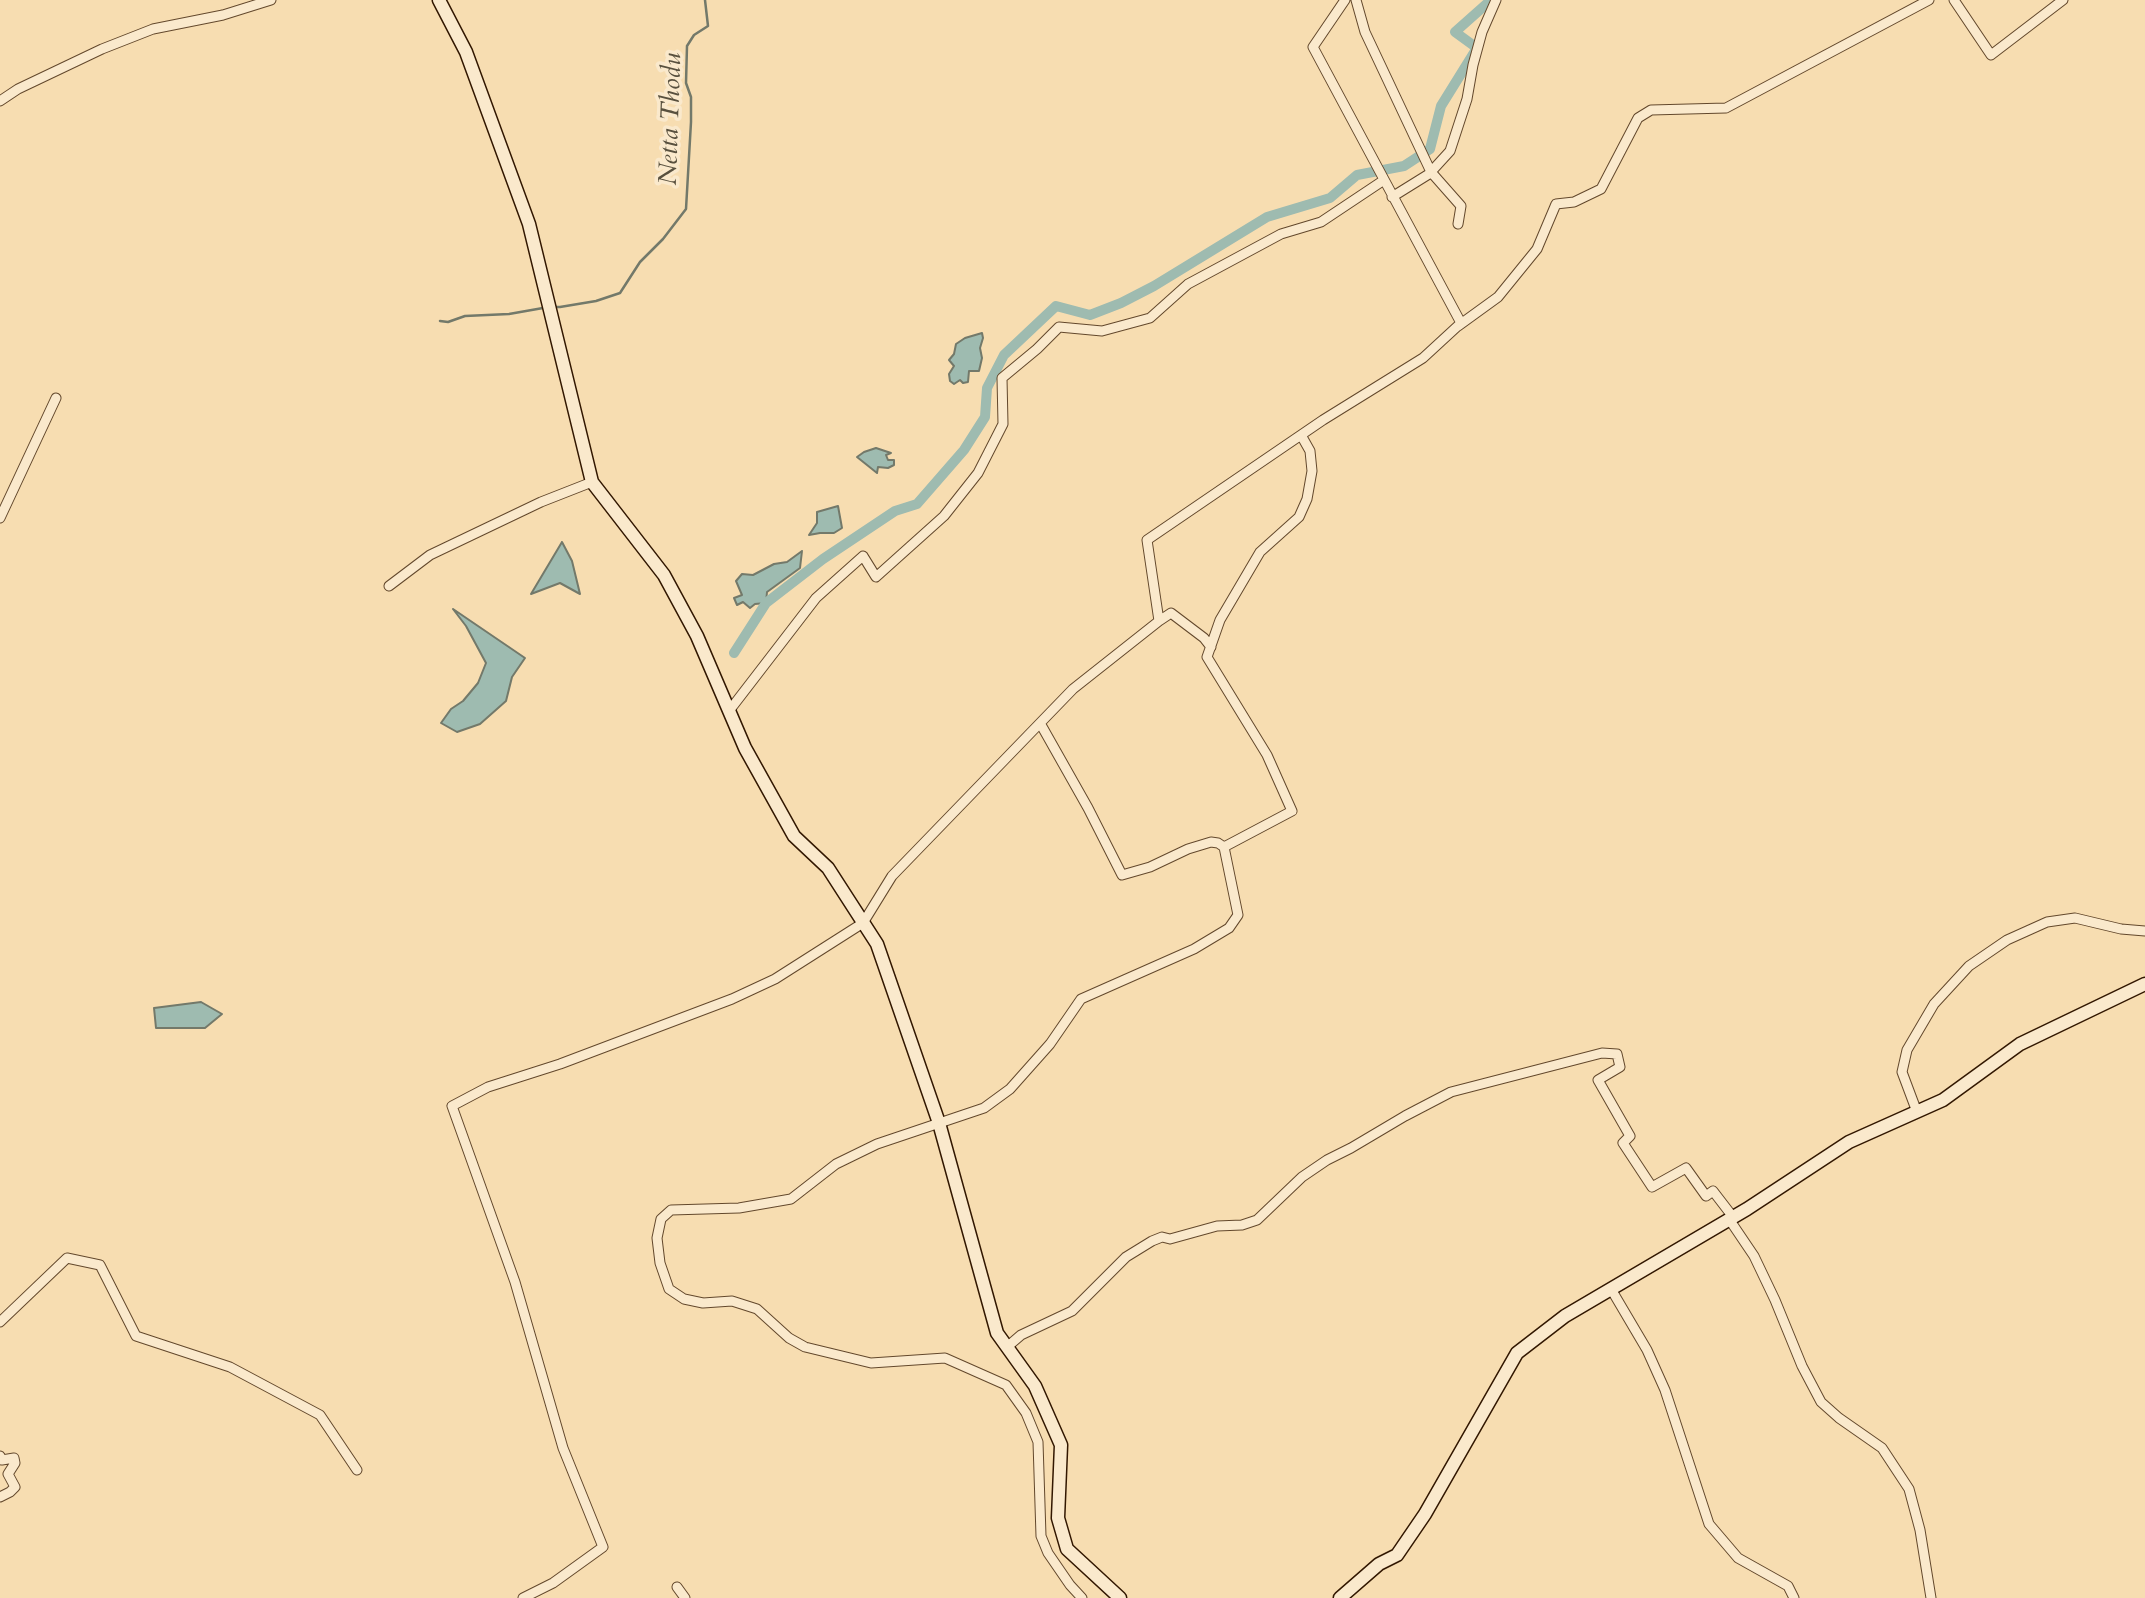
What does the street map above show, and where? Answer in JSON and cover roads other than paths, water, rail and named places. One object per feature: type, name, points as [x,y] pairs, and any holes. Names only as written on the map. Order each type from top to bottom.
[{"type":"main road","points":[[439,0],[466,52],[529,224],[592,482],[664,575],[697,636],[745,748],[794,836],[828,869],[877,944],[939,1123],[997,1333],[1035,1386],[1061,1445],[1058,1518],[1067,1549],[1120,1598]]},
{"type":"main road","points":[[1340,1598],[1379,1564],[1397,1555],[1425,1514],[1517,1353],[1565,1316],[1731,1218],[1849,1142],[1943,1100],[2020,1044],[2145,984]]},
{"type":"street","points":[[0,101],[18,89],[102,49],[153,29],[223,16],[271,0]]},
{"type":"street","points":[[1345,0],[1313,47],[1461,323],[1458,326]]},
{"type":"street","points":[[1356,0],[1365,32],[1431,172],[1461,206],[1458,225]]},
{"type":"street","points":[[1392,197],[1431,172],[1450,151],[1467,99],[1472,65],[1482,32],[1496,0]]},
{"type":"street","points":[[1159,621],[1147,540],[1301,435],[1423,358],[1458,326],[1498,297],[1537,249],[1556,204],[1574,202],[1601,189],[1637,118],[1651,110],[1726,107],[1929,0]]},
{"type":"street","points":[[1954,0],[1991,55],[2063,0]]},
{"type":"street","points":[[729,711],[816,598],[853,564],[863,556],[876,577],[944,516],[978,473],[1003,425],[1002,378],[1059,327],[1102,331],[1150,318],[1188,284],[1281,234],[1321,222],[1384,180]]},
{"type":"street","points":[[0,518],[56,398]]},
{"type":"street","points":[[1224,847],[1292,811],[1267,755],[1207,657],[1220,620],[1260,552],[1299,517],[1307,499],[1312,471],[1310,451],[1301,435]]},
{"type":"street","points":[[389,586],[430,555],[541,502],[592,482]]},
{"type":"street","points":[[523,1598],[553,1583],[603,1547],[563,1448],[515,1282],[452,1106],[488,1087],[560,1064],[732,999],[775,979],[863,923],[892,876],[1073,689],[1159,621],[1171,613],[1204,638],[1210,647]]},
{"type":"street","points":[[1040,723],[1088,807],[1122,875],[1150,867],[1188,849],[1211,842],[1224,847],[1238,915],[1229,928],[1194,949],[1081,999],[1050,1044],[1010,1088],[984,1108],[877,1144],[836,1164],[792,1199],[739,1208],[671,1210],[661,1219],[657,1238],[660,1263],[669,1289],[684,1299],[703,1303],[732,1301],[757,1309],[789,1339],[805,1347],[871,1363],[946,1358],[1006,1385],[1026,1413],[1038,1442],[1041,1536],[1048,1553],[1082,1598]]},
{"type":"street","points":[[1917,1112],[1902,1072],[1906,1050],[1934,1004],[1969,966],[2007,940],[2047,922],[2075,918],[2121,929],[2145,931]]},
{"type":"street","points":[[1007,1347],[1021,1335],[1072,1311],[1126,1257],[1152,1241],[1257,1220],[1302,1177],[1327,1160],[1451,1092],[1602,1053],[1617,1054],[1620,1067],[1598,1080],[1630,1136],[1623,1143],[1652,1187],[1686,1168],[1706,1196],[1713,1191],[1754,1256],[1802,1366],[1821,1402],[1882,1448],[1909,1489],[1920,1530],[1931,1598]]},
{"type":"street","points":[[0,1322],[67,1258],[100,1265],[136,1336],[230,1367],[320,1415],[357,1470]]},
{"type":"street","points":[[1611,1289],[1647,1350],[1665,1390],[1709,1524],[1738,1558],[1788,1586],[1794,1598]]},
{"type":"street","points":[[0,1456],[2,1460],[14,1458],[15,1463],[8,1474],[15,1487],[0,1497]]},
{"type":"street","points":[[677,1587],[685,1598]]},
{"type":"waterway","name":"Netta Thodu","points":[[554,307],[596,301],[620,293],[640,262],[663,239],[686,209],[691,122],[691,97],[686,83],[687,46],[694,35],[708,26],[705,0]]},
{"type":"waterway","points":[[734,653],[766,603],[823,559],[895,511],[917,504],[964,450],[985,417],[987,388],[1004,355],[1056,306],[1090,315],[1121,303],[1154,286],[1267,217],[1330,198],[1357,175],[1404,166],[1430,149],[1441,106],[1477,48],[1455,32],[1491,0]]},
{"type":"waterway","name":"Netta Thodu","points":[[440,321],[543,308]]}]
